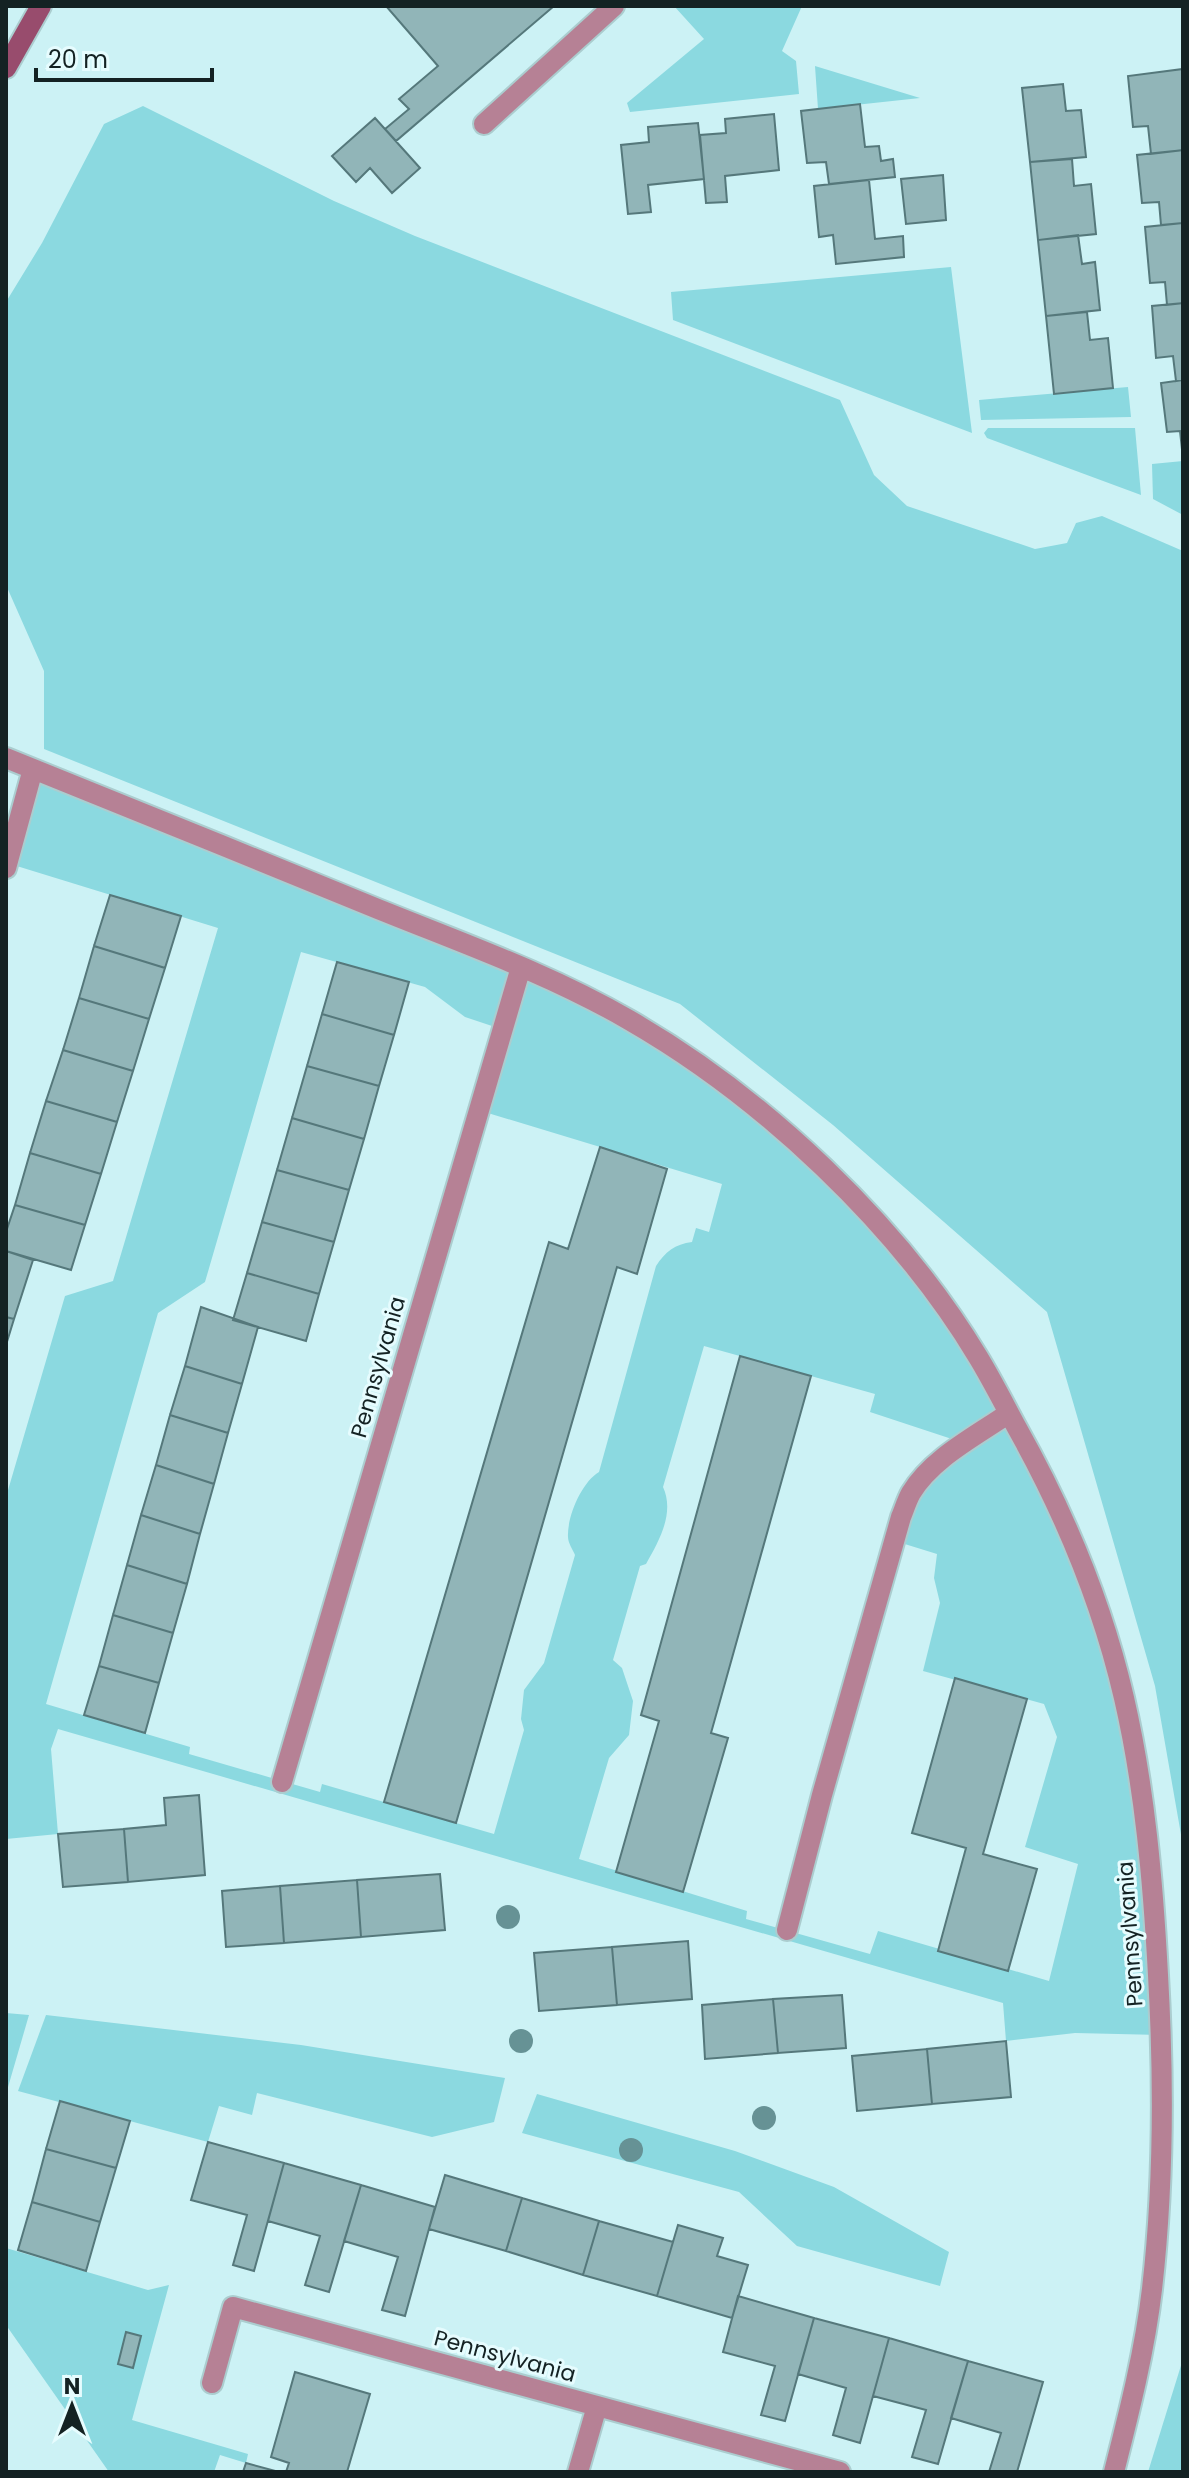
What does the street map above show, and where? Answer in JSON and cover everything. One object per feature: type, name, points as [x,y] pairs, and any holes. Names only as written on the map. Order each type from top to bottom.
[{"type":"street","points":[[6,68],[41,6]]},
{"type":"street","points":[[484,124],[614,6]]},
{"type":"street","name":"Pennsylvania","points":[[6,758],[521,967],[628,1019],[709,1073],[781,1128],[853,1197],[920,1273],[976,1353],[1039,1467],[1073,1539],[1124,1695],[1144,1799],[1155,1916],[1163,2065],[1160,2171],[1152,2292],[1114,2472]]},
{"type":"street","points":[[6,868],[33,769]]},
{"type":"street","name":"Pennsylvania","points":[[282,1782],[521,967]]},
{"type":"street","points":[[787,1930],[822,1795],[910,1494],[927,1473],[957,1448],[1009,1413]]},
{"type":"street","name":"Pennsylvania","points":[[212,2383],[233,2307],[840,2472]]},
{"type":"street","points":[[578,2472],[597,2406]]},
{"type":"shaded area","points":[[674,6],[802,6],[782,51],[796,61],[799,94],[630,112],[627,103],[704,39]]},
{"type":"shaded area","points":[[815,66],[920,98],[818,109]]},
{"type":"shaded area","points":[[143,106],[334,201],[415,236],[840,400],[874,475],[907,506],[1035,549],[1067,543],[1076,523],[1102,516],[1183,551],[1183,1846],[1155,1686],[1047,1312],[833,1125],[680,1004],[44,749],[44,671],[6,585],[6,302],[42,243],[104,124]]},
{"type":"shaded area","points":[[951,267],[972,433],[673,320],[671,292]]},
{"type":"shaded area","points":[[1128,387],[1131,417],[981,420],[979,400]]},
{"type":"shaded area","points":[[988,428],[1135,428],[1141,495],[987,438],[984,433]]},
{"type":"shaded area","points":[[1183,461],[1183,515],[1153,499],[1152,464]]},
{"type":"shaded area","points":[[33,769],[628,1019],[781,1128],[920,1273],[1039,1466],[1124,1695],[1161,2035],[1075,2033],[1006,2041],[1003,2003],[58,1729],[51,1749],[58,1834],[6,1839],[6,1497],[65,1296],[113,1281],[218,928],[7,863]],"holes":[[[301,952],[425,987],[465,1017],[501,1029],[478,1110],[722,1184],[709,1232],[696,1228],[692,1242],[671,1250],[656,1266],[599,1472],[581,1491],[570,1519],[568,1539],[575,1555],[544,1663],[524,1690],[521,1719],[524,1730],[494,1834],[322,1784],[320,1792],[189,1754],[190,1747],[46,1704],[158,1313],[205,1282]],[[704,1346],[875,1394],[870,1412],[964,1443],[901,1517],[895,1541],[937,1554],[934,1578],[940,1603],[923,1671],[1044,1704],[1057,1737],[1025,1847],[1078,1864],[1049,1981],[878,1931],[870,1954],[746,1919],[747,1911],[579,1859],[609,1758],[629,1735],[633,1701],[622,1668],[613,1660],[640,1566],[646,1564],[664,1527],[667,1507],[663,1487]]]},
{"type":"shaded area","points":[[6,2013],[29,2015],[6,2094]]},
{"type":"shaded area","points":[[46,2015],[301,2045],[505,2078],[494,2122],[432,2137],[257,2093],[252,2115],[219,2106],[208,2142],[18,2091]]},
{"type":"shaded area","points":[[537,2094],[735,2151],[834,2187],[949,2252],[940,2286],[797,2246],[739,2192],[522,2133]]},
{"type":"shaded area","points":[[6,2248],[148,2290],[169,2285],[132,2420],[248,2454],[246,2463],[220,2455],[214,2472],[109,2472],[6,2325]]},
{"type":"shaded area","points":[[1183,2359],[1183,2472],[1148,2472]]},
{"type":"building","points":[[386,6],[554,6],[396,141],[385,129],[409,109],[399,99],[438,66]]},
{"type":"building","points":[[1183,69],[1183,150],[1151,154],[1148,126],[1133,127],[1128,76]]},
{"type":"building","points":[[1063,84],[1066,111],[1081,110],[1086,157],[1030,162],[1022,88]]},
{"type":"building","points":[[860,104],[865,147],[879,146],[881,161],[893,159],[895,177],[829,184],[826,162],[807,163],[801,111]]},
{"type":"building","points":[[774,114],[779,170],[725,176],[727,202],[706,203],[700,135],[726,133],[725,119]]},
{"type":"building","points":[[375,118],[420,168],[392,193],[370,168],[356,182],[332,156]]},
{"type":"building","points":[[698,123],[704,179],[648,185],[651,212],[628,214],[621,145],[649,142],[648,127]]},
{"type":"building","points":[[1183,150],[1183,223],[1161,225],[1159,202],[1142,203],[1137,155]]},
{"type":"building","points":[[1072,159],[1074,186],[1091,184],[1096,234],[1038,240],[1030,162]]},
{"type":"building","points":[[943,175],[946,220],[906,224],[901,179]]},
{"type":"building","points":[[869,180],[875,239],[903,236],[904,257],[836,264],[833,235],[819,237],[814,186]]},
{"type":"building","points":[[1183,223],[1183,303],[1167,305],[1165,282],[1150,283],[1145,227]]},
{"type":"building","points":[[1078,235],[1082,264],[1095,262],[1100,310],[1046,316],[1038,240]]},
{"type":"building","points":[[1183,303],[1183,380],[1176,381],[1173,356],[1156,358],[1152,306]]},
{"type":"building","points":[[1087,312],[1090,340],[1108,338],[1113,388],[1054,394],[1046,316]]},
{"type":"building","points":[[1183,380],[1183,459],[1180,431],[1167,432],[1161,383]]},
{"type":"building","points":[[110,895],[181,916],[165,968],[94,946]]},
{"type":"building","points":[[94,946],[165,968],[149,1019],[79,998]]},
{"type":"building","points":[[337,962],[409,982],[394,1035],[322,1014]]},
{"type":"building","points":[[79,998],[149,1019],[133,1071],[63,1050]]},
{"type":"building","points":[[322,1014],[394,1035],[379,1086],[307,1066]]},
{"type":"building","points":[[63,1050],[133,1071],[117,1122],[46,1101]]},
{"type":"building","points":[[307,1066],[379,1086],[364,1139],[292,1118]]},
{"type":"building","points":[[46,1101],[117,1122],[101,1174],[30,1153]]},
{"type":"building","points":[[292,1118],[364,1139],[349,1190],[277,1170]]},
{"type":"building","points":[[600,1147],[667,1169],[637,1274],[617,1267],[456,1823],[384,1802],[549,1242],[568,1249]]},
{"type":"building","points":[[30,1153],[101,1174],[85,1225],[15,1205]]},
{"type":"building","points":[[277,1170],[349,1190],[334,1242],[262,1222]]},
{"type":"building","points":[[15,1205],[85,1225],[71,1270],[6,1251],[6,1232]]},
{"type":"building","points":[[262,1222],[334,1242],[319,1294],[247,1273]]},
{"type":"building","points":[[6,1251],[33,1260],[14,1319],[6,1317]]},
{"type":"building","points":[[247,1273],[319,1294],[306,1341],[233,1320]]},
{"type":"building","points":[[201,1307],[258,1327],[242,1384],[185,1366]]},
{"type":"building","points":[[6,1317],[14,1319],[6,1345]]},
{"type":"building","points":[[740,1356],[811,1376],[711,1733],[728,1738],[683,1892],[616,1872],[659,1721],[641,1715]]},
{"type":"building","points":[[185,1366],[242,1384],[228,1433],[170,1415]]},
{"type":"building","points":[[170,1415],[228,1433],[214,1484],[156,1465]]},
{"type":"building","points":[[156,1465],[214,1484],[200,1534],[141,1515]]},
{"type":"building","points":[[141,1515],[200,1534],[187,1584],[127,1565]]},
{"type":"building","points":[[127,1565],[187,1584],[173,1633],[113,1615]]},
{"type":"building","points":[[113,1615],[173,1633],[159,1683],[99,1666]]},
{"type":"building","points":[[99,1666],[159,1683],[145,1733],[84,1715]]},
{"type":"building","points":[[955,1678],[1027,1699],[983,1854],[1037,1869],[1008,1971],[938,1951],[966,1848],[912,1833]]},
{"type":"building","points":[[199,1795],[205,1875],[128,1882],[124,1829],[166,1825],[164,1798]]},
{"type":"building","points":[[124,1829],[128,1882],[63,1887],[58,1834]]},
{"type":"building","points":[[440,1874],[445,1930],[361,1937],[357,1880]]},
{"type":"building","points":[[357,1880],[361,1937],[284,1943],[280,1886]]},
{"type":"building","points":[[280,1886],[284,1943],[226,1947],[222,1891]]},
{"type":"building","points":[[688,1941],[692,1999],[617,2005],[612,1947]]},
{"type":"building","points":[[612,1947],[617,2005],[539,2011],[534,1953]]},
{"type":"building","points":[[842,1995],[846,2048],[778,2053],[773,1999]]},
{"type":"building","points":[[773,1999],[778,2053],[705,2059],[702,2005]]},
{"type":"building","points":[[1006,2041],[1011,2097],[932,2104],[927,2049]]},
{"type":"building","points":[[927,2049],[932,2104],[857,2111],[852,2056]]},
{"type":"building","points":[[60,2101],[130,2121],[116,2168],[46,2149]]},
{"type":"building","points":[[208,2142],[284,2163],[254,2271],[233,2265],[247,2215],[191,2200]]},
{"type":"building","points":[[46,2149],[116,2168],[100,2222],[32,2202]]},
{"type":"building","points":[[284,2163],[361,2185],[329,2292],[305,2285],[320,2236],[268,2221]]},
{"type":"building","points":[[445,2175],[522,2198],[506,2251],[429,2229]]},
{"type":"building","points":[[361,2185],[435,2207],[405,2316],[382,2310],[398,2257],[344,2241]]},
{"type":"building","points":[[522,2198],[599,2221],[583,2275],[506,2251]]},
{"type":"building","points":[[32,2202],[100,2222],[86,2271],[18,2250]]},
{"type":"building","points":[[599,2221],[673,2242],[657,2296],[583,2275]]},
{"type":"building","points":[[678,2225],[723,2238],[717,2256],[748,2265],[732,2318],[657,2296]]},
{"type":"building","points":[[738,2296],[814,2318],[785,2421],[761,2415],[775,2366],[723,2352]]},
{"type":"building","points":[[814,2318],[889,2338],[860,2443],[833,2435],[846,2388],[798,2374]]},
{"type":"building","points":[[126,2332],[141,2336],[133,2368],[118,2364]]},
{"type":"building","points":[[889,2338],[968,2361],[938,2464],[912,2457],[926,2410],[873,2396]]},
{"type":"building","points":[[968,2361],[1043,2382],[1017,2472],[989,2472],[1001,2433],[951,2418]]},
{"type":"building","points":[[295,2372],[370,2394],[347,2472],[286,2472],[289,2463],[271,2457]]},
{"type":"building","points":[[246,2463],[279,2472],[243,2472]]}]
